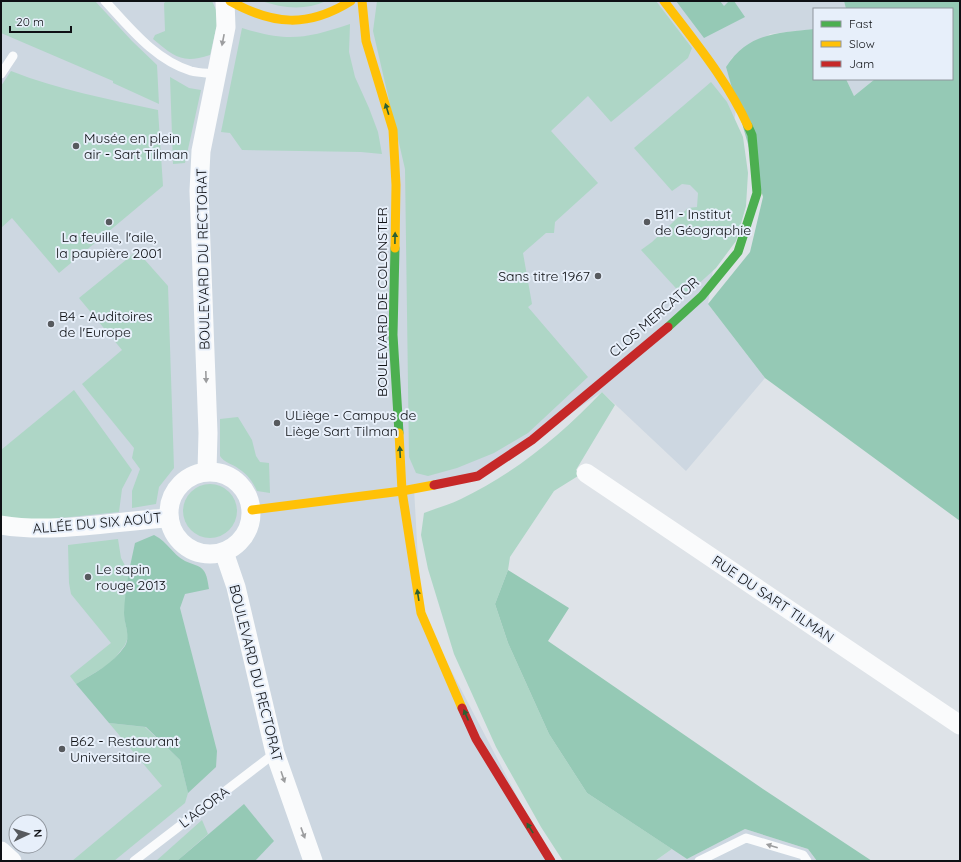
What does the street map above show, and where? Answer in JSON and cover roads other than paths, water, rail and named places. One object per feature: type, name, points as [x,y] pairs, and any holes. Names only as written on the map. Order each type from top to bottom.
[{"type":"street","name":"BOULEVARD DU RECTORAT","points":[[207,471],[208,433],[199,191],[201,151],[226,27],[225,1]]},
{"type":"street","points":[[230,1],[245,10],[268,19],[293,21],[318,18],[341,8],[352,1]]},
{"type":"street","name":"BOULEVARD DE COLONSTER","points":[[362,1],[366,41],[393,130],[396,185],[393,335],[402,491],[421,613],[476,739],[551,861]]},
{"type":"street","name":"CLOS MERCATOR","points":[[402,491],[478,476],[532,440],[683,314],[702,296],[738,252],[757,192],[752,135],[737,102],[709,60],[664,1]]},
{"type":"street","points":[[207,471],[224,473],[237,481],[248,494],[252,510],[250,523],[245,536],[236,546],[224,552],[206,554],[188,548],[175,535],[169,518],[171,501],[178,486],[191,476],[207,471]]},
{"type":"street","name":"RUE DU SART TILMAN","points":[[586,473],[960,725]]},
{"type":"street","points":[[252,510],[402,491]]},
{"type":"street","name":"ALLÉE DU SIX AOÛT","points":[[1,525],[24,529],[51,528],[169,518]]},
{"type":"street","name":"BOULEVARD DU RECTORAT","points":[[224,552],[236,587],[275,753],[313,861]]},
{"type":"street","points":[[1,851],[12,861]]},
{"type":"lane","points":[[105,1],[138,37],[164,58],[177,66],[193,71],[216,74]]},
{"type":"lane","points":[[1,74],[13,56]]},
{"type":"lane","name":"L'AGORA","points":[[134,861],[275,753]]},
{"type":"lane","points":[[699,861],[746,838],[803,856],[807,861]]},
{"type":"place","name":"Musée en plein air - Sart Tilman","points":[[76,146]]},
{"type":"place","name":"La feuille, l'aile, la paupière 2001","points":[[109,222]]},
{"type":"place","name":"B11 - Institut de Géographie","points":[[647,222]]},
{"type":"place","name":"Sans titre 1967","points":[[598,276]]},
{"type":"place","name":"B4 - Auditoires de l'Europe","points":[[51,324]]},
{"type":"place","name":"ULiège - Campus de Liège Sart Tilman","points":[[277,423]]},
{"type":"place","name":"Le sapin rouge 2013","points":[[88,577]]},
{"type":"place","name":"B62 - Restaurant Universitaire","points":[[62,749]]}]
